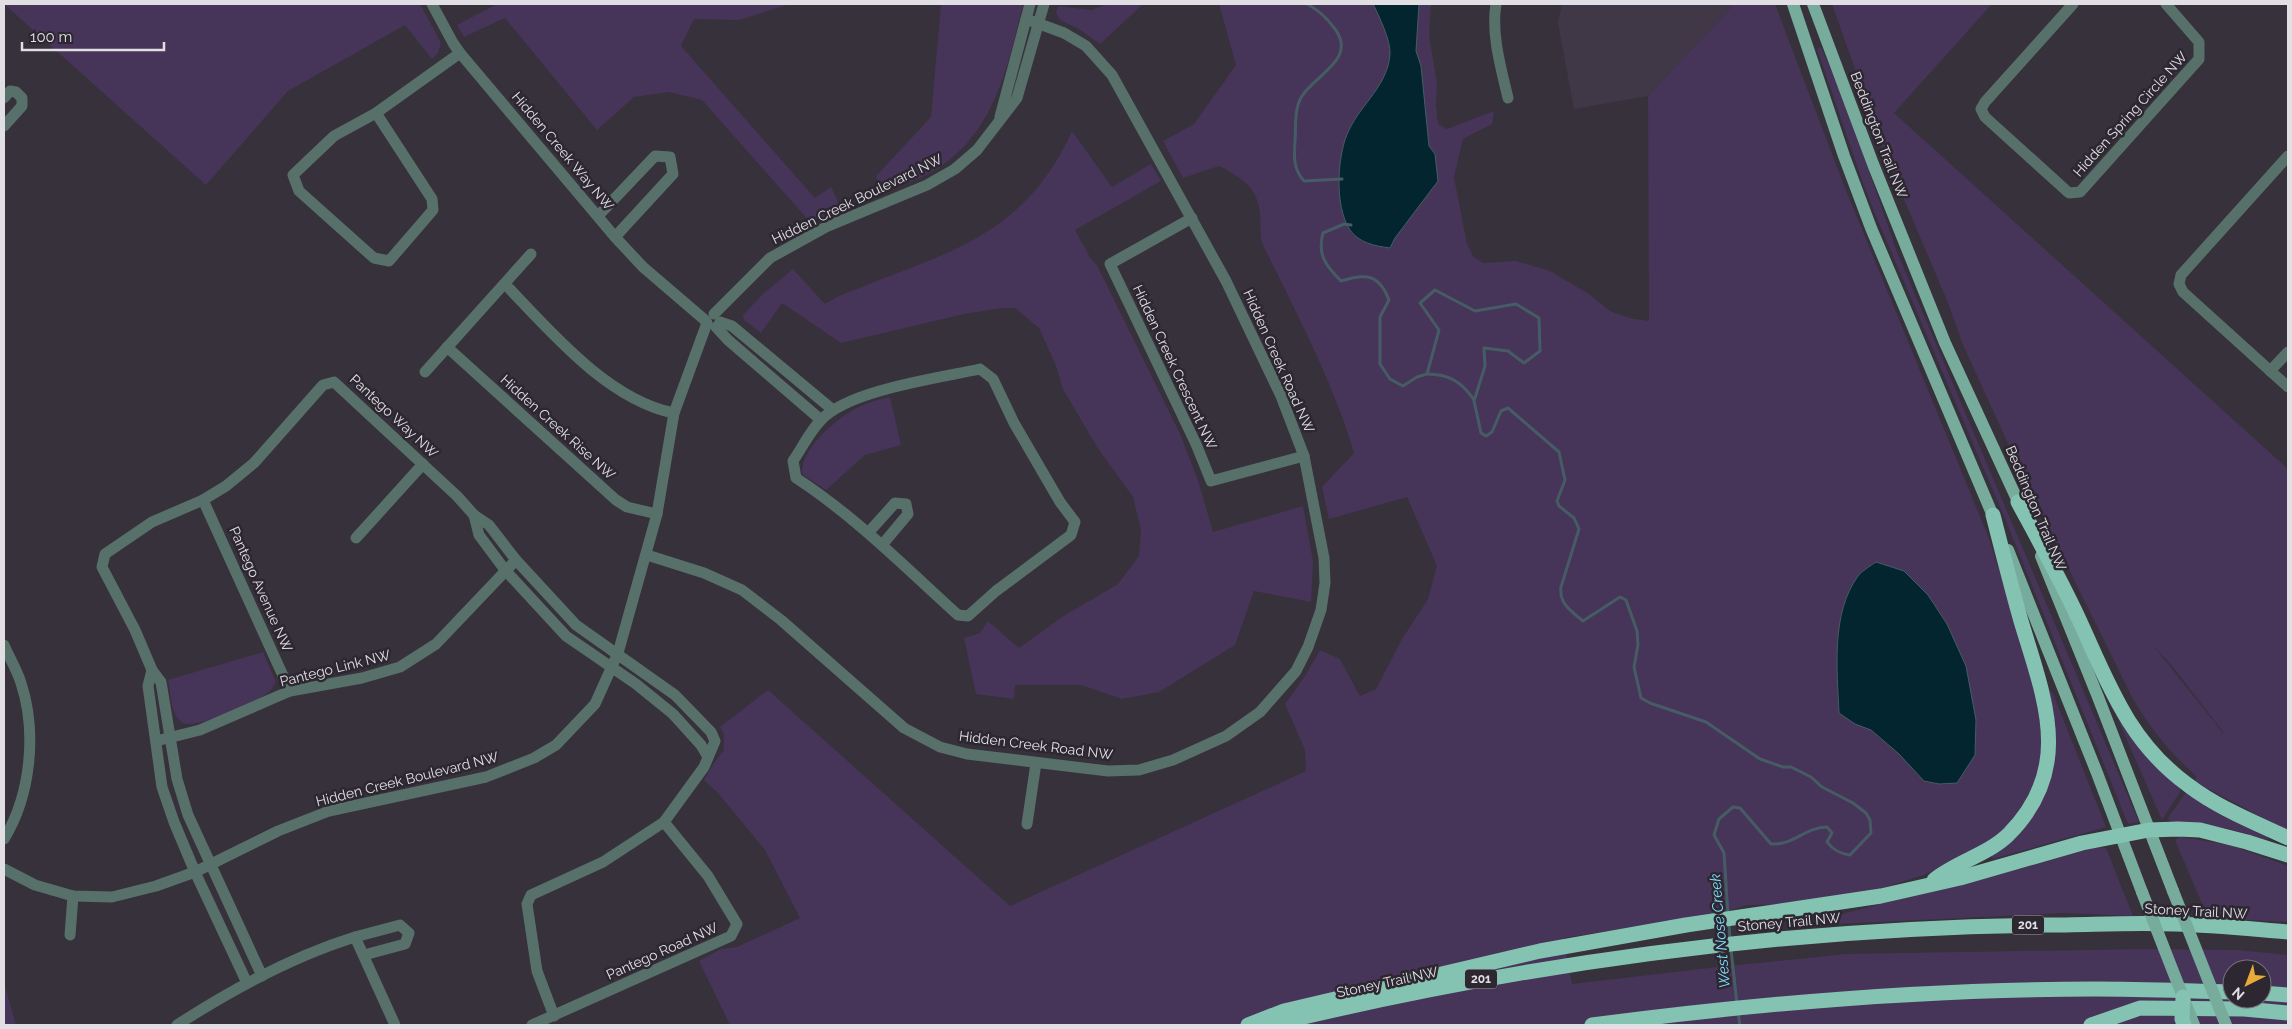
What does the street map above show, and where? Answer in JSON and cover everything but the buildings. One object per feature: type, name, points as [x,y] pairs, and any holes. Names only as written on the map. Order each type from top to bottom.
[{"type":"highway","points":[[2018,502],[2075,612],[2114,696],[2134,732],[2151,753],[2187,785],[2235,813],[2288,838]]},
{"type":"highway","points":[[1929,885],[1941,874],[1980,854],[2007,836],[2037,796],[2047,763],[2049,730],[2043,690],[2021,622],[1993,515]]},
{"type":"highway","points":[[1248,1025],[1284,1011],[1540,951],[1686,925],[1881,896],[1960,878],[2082,843],[2150,830],[2200,830],[2288,855]]},
{"type":"highway","name":"Stoney Trail NW","points":[[1270,1025],[1476,980],[1596,960],[1768,939],[1966,926],[2174,924],[2288,932]]},
{"type":"highway","points":[[1592,1025],[1771,1006],[1965,992],[2096,989],[2222,992]]},
{"type":"highway","points":[[2272,994],[2288,995]]},
{"type":"highway","points":[[2182,997],[2182,1019],[2184,1025]]},
{"type":"highway","points":[[2091,1025],[2140,1008],[2244,1010],[2288,1013]]},
{"type":"main road","points":[[1793,4],[1844,156],[1871,228],[1993,515],[2098,773],[2120,835],[2194,1025]]},
{"type":"main road","name":"Beddington Trail NW","points":[[1813,4],[1873,164],[1945,344],[2018,502],[2226,1025]]},
{"type":"street","name":"Hidden Creek Way NW","points":[[432,4],[460,53],[614,237],[643,267],[687,303],[713,321],[728,340],[821,420]]},
{"type":"street","name":"Hidden Creek Boulevard NW","points":[[998,126],[1030,4]]},
{"type":"street","name":"Hidden Creek Boulevard NW","points":[[4,869],[35,885],[73,896],[112,897],[156,886],[195,872],[278,831],[329,811],[486,777],[534,758],[556,745],[595,704],[618,653],[657,514],[674,413],[697,350],[713,321],[729,300],[770,258],[799,241],[847,218],[927,185],[955,169],[977,150],[998,126],[1017,98],[1044,4]]},
{"type":"street","points":[[1496,4],[1494,16],[1498,53],[1508,98]]},
{"type":"street","name":"Hidden Spring Circle NW","points":[[2073,4],[1985,102],[1981,109],[1985,117],[2069,193],[2074,194],[2080,192],[2200,59],[2199,42],[2166,4]]},
{"type":"street","name":"Hidden Creek Road NW","points":[[647,555],[704,573],[742,590],[781,620],[904,728],[940,747],[967,754],[1108,771],[1139,770],[1173,760],[1226,736],[1260,712],[1296,671],[1308,647],[1321,610],[1325,583],[1322,542],[1304,456],[1281,396],[1226,281],[1112,75],[1102,61],[1086,46],[1064,34],[1026,19]]},
{"type":"street","points":[[376,113],[432,198],[432,210],[389,261],[374,258],[299,191],[294,175],[334,136],[376,113],[460,53]]},
{"type":"street","points":[[4,98],[10,92],[16,92],[22,98],[22,106],[4,126]]},
{"type":"street","points":[[598,216],[655,156],[670,157],[673,174],[614,237]]},
{"type":"street","points":[[2288,156],[2181,275],[2179,284],[2183,292],[2288,387]]},
{"type":"street","name":"Hidden Creek Crescent NW","points":[[1192,218],[1110,264],[1196,444],[1211,482],[1304,456]]},
{"type":"street","points":[[425,372],[531,254]]},
{"type":"street","points":[[505,284],[557,338],[615,388],[654,409],[674,413]]},
{"type":"street","name":"Hidden Creek Way NW","points":[[713,321],[732,326],[833,410]]},
{"type":"street","name":"Hidden Creek Rise NW","points":[[447,347],[616,500],[628,507],[657,514]]},
{"type":"street","points":[[2270,371],[2288,352]]},
{"type":"street","points":[[980,369],[993,379],[1014,424],[1060,502],[1075,522],[1071,535],[996,591],[968,616],[958,615],[882,545],[827,498],[796,478],[793,461],[821,420],[833,410],[874,392],[980,369]]},
{"type":"street","name":"Pantego Way NW","points":[[255,980],[211,865],[188,815],[177,780],[161,682],[152,670],[135,630],[102,567],[105,554],[152,522],[203,500],[226,486],[254,463],[323,385],[334,382],[457,496],[474,515],[489,525],[516,560],[576,625],[675,695],[711,732],[715,741],[708,758]]},
{"type":"street","points":[[356,538],[423,464]]},
{"type":"street","name":"Pantego Avenue NW","points":[[203,500],[290,691]]},
{"type":"street","points":[[868,533],[895,503],[906,504],[908,514],[882,545]]},
{"type":"street","name":"Pantego Way NW","points":[[474,515],[479,536],[505,570],[566,636],[673,714],[701,745],[708,758]]},
{"type":"street","name":"Pantego Link NW","points":[[156,741],[171,739],[230,719],[290,691],[362,678],[400,667],[436,644],[516,560]]},
{"type":"street","points":[[4,644],[21,683],[30,727],[29,761],[20,802],[4,839]]},
{"type":"street","name":"Pantego Way NW","points":[[152,670],[148,686],[162,787],[195,872],[255,980]]},
{"type":"street","points":[[554,1016],[537,971],[528,904],[531,895],[603,862],[664,822],[686,793],[708,758]]},
{"type":"street","points":[[1027,824],[1036,763]]},
{"type":"street","name":"Pantego Road NW","points":[[532,1025],[731,936],[737,924],[708,876],[664,822]]},
{"type":"street","points":[[70,935],[73,896]]},
{"type":"street","points":[[177,1025],[255,980],[338,942],[400,925],[409,933],[405,944],[364,955]]},
{"type":"street","points":[[355,937],[395,1025]]},
{"type":"shaded area","points":[[4,4],[420,4],[441,43],[438,53],[432,59],[405,25],[288,91],[206,185]]},
{"type":"shaded area","points":[[497,4],[790,4],[739,20],[694,19],[681,46],[815,198],[831,187],[842,210],[811,223],[702,100],[669,92],[634,97],[597,130],[505,18],[464,37],[457,25]]},
{"type":"shaded area","points":[[941,4],[1023,4],[1012,50],[997,94],[987,115],[974,134],[959,152],[940,167],[919,178],[881,193],[876,176],[931,117]]},
{"type":"shaded area","points":[[1107,4],[1143,4],[1100,44],[1079,29],[1060,20],[1056,12],[1058,6],[1091,10]]},
{"type":"shaded area","points":[[1219,4],[1431,4],[1429,35],[1437,83],[1436,104],[1438,124],[1447,129],[1494,111],[1492,124],[1463,139],[1454,177],[1467,244],[1473,256],[1483,263],[1516,261],[1550,271],[1589,294],[1610,311],[1629,318],[1649,321],[1648,96],[1732,6],[1729,4],[1775,4],[1845,188],[1990,541],[2036,691],[2042,740],[2040,762],[2035,781],[2023,806],[2008,826],[1994,838],[1952,864],[1880,889],[1805,904],[1747,905],[1705,918],[1564,938],[1572,984],[1847,954],[2143,949],[2238,950],[2288,955],[2288,1025],[730,1025],[699,961],[721,949],[737,947],[800,918],[765,850],[718,793],[704,780],[724,750],[724,734],[720,727],[768,690],[1010,906],[1306,771],[1305,750],[1285,704],[1305,676],[1320,650],[1340,659],[1360,696],[1376,689],[1402,639],[1428,599],[1437,566],[1407,497],[1329,519],[1322,487],[1354,453],[1345,426],[1324,372],[1262,243],[1260,212],[1256,196],[1243,180],[1219,166],[1183,178],[1163,141],[1194,124],[1236,65]]},
{"type":"shaded area","points":[[1562,4],[1729,4],[1732,6],[1648,96],[1574,109],[1558,23]]},
{"type":"shaded area","points":[[1832,4],[1992,4],[1894,113],[2288,469],[2288,831],[2195,782],[2196,776],[2162,740],[2133,699],[2027,485],[1963,345],[1948,303],[1884,152]],"holes":[[[2152,644],[2172,666],[2224,733]]]},
{"type":"shaded area","points":[[1821,47],[1845,102],[1897,252],[2139,822],[2128,824],[2006,521],[1878,221],[1817,49]]},
{"type":"shaded area","points":[[1072,131],[1112,187],[1151,164],[1161,181],[1075,230],[1091,259],[1097,265],[1180,434],[1198,480],[1213,532],[1303,506],[1313,561],[1311,602],[1254,591],[1235,645],[1159,692],[1122,699],[1081,685],[1015,685],[1014,699],[976,694],[964,638],[980,633],[988,621],[1019,648],[1062,617],[1118,584],[1139,556],[1141,530],[1133,497],[1097,447],[1063,389],[1056,366],[1039,328],[1015,308],[1002,308],[964,314],[841,343],[782,303],[761,333],[744,320],[743,315],[763,294],[793,269],[825,304],[837,297],[943,255],[974,240],[1002,221],[1028,198],[1052,168]]},
{"type":"shaded area","points":[[890,397],[901,445],[865,455],[826,490],[803,475],[806,457],[819,438],[828,429],[846,414],[871,402]]},
{"type":"shaded area","points":[[263,652],[276,682],[268,693],[237,709],[199,723],[183,723],[179,719],[173,709],[168,680]]},
{"type":"shaded area","points":[[2052,691],[2106,827],[1993,859],[1991,855],[2046,785],[2048,694]]},
{"type":"shaded area","points":[[2120,713],[2181,787],[2180,792],[2162,820],[2116,715]]},
{"type":"shaded area","points":[[2187,791],[2269,836],[2267,840],[2226,828],[2170,822],[2168,818]]},
{"type":"shaded area","points":[[2181,837],[2230,845],[2288,866],[2288,922],[2208,918],[2175,840]]},
{"type":"shaded area","points":[[2096,847],[2106,848],[2133,916],[2063,913],[1836,924],[1834,916],[2045,862]]},
{"type":"shaded area","points":[[4,983],[16,1025],[4,1025]]},
{"type":"water","points":[[1373,4],[1419,4],[1416,51],[1421,66],[1429,146],[1435,154],[1438,181],[1395,238],[1390,248],[1368,243],[1358,238],[1350,230],[1341,208],[1339,194],[1340,166],[1345,140],[1354,120],[1380,85],[1385,75],[1390,54],[1389,42]]},
{"type":"water","points":[[1876,562],[1904,571],[1928,595],[1947,624],[1966,666],[1976,720],[1975,755],[1957,783],[1939,784],[1924,781],[1899,754],[1871,730],[1855,724],[1839,713],[1837,660],[1843,607],[1849,591],[1858,576]]},
{"type":"waterway","name":"West Nose Creek","points":[[1307,4],[1319,12],[1332,25],[1340,40],[1341,49],[1338,58],[1332,66],[1308,88],[1299,101],[1296,118],[1295,162],[1298,172],[1304,181],[1342,179]]},
{"type":"waterway","name":"West Nose Creek","points":[[1351,225],[1344,224],[1323,233],[1321,241],[1322,254],[1327,265],[1341,281],[1358,277],[1371,278],[1376,280],[1385,291],[1389,300],[1380,317],[1380,364],[1390,379],[1403,386],[1417,377],[1427,374],[1439,330],[1420,303],[1435,290],[1475,311],[1516,304],[1539,318],[1540,351],[1524,363],[1508,351],[1484,348],[1485,366],[1474,401],[1481,433],[1486,436],[1492,432],[1501,411],[1508,408],[1559,452],[1565,480],[1557,501],[1559,506],[1574,518],[1579,529],[1561,587],[1562,598],[1567,607],[1583,621],[1620,597],[1626,600],[1637,631],[1638,645],[1634,667],[1641,698],[1650,703],[1706,722],[1760,759],[1783,767],[1791,767],[1811,777],[1822,787],[1853,803],[1866,813],[1870,820],[1871,833],[1850,855],[1843,854],[1829,845],[1827,842],[1832,833],[1827,827],[1812,830],[1787,842],[1771,844],[1740,808],[1733,807],[1719,819],[1714,835],[1724,853],[1728,915]]},
{"type":"waterway","name":"West Nose Creek","points":[[1427,374],[1435,374],[1454,380],[1465,388],[1474,400]]},
{"type":"waterway","name":"West Nose Creek","points":[[1729,924],[1730,940]]},
{"type":"waterway","name":"West Nose Creek","points":[[1731,949],[1737,1005]]},
{"type":"waterway","name":"West Nose Creek","points":[[1738,1013],[1740,1025]]}]
